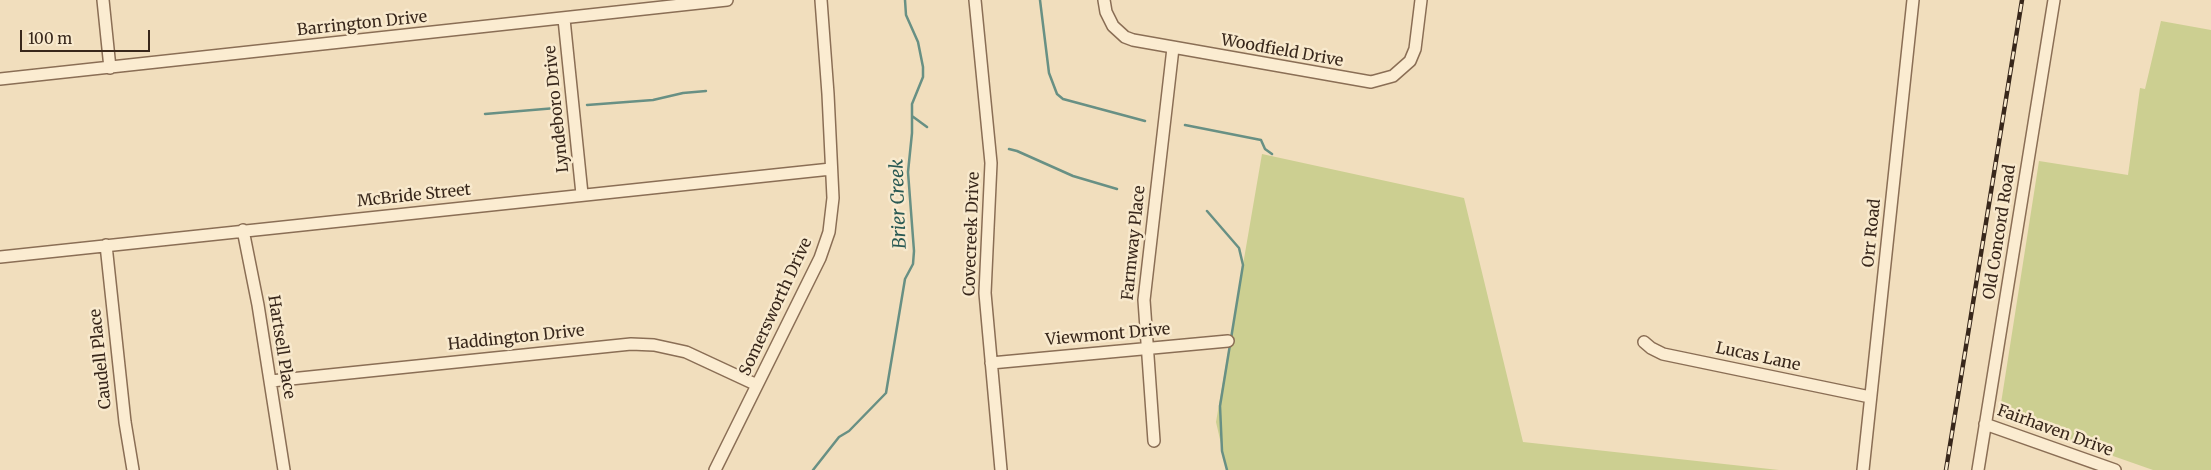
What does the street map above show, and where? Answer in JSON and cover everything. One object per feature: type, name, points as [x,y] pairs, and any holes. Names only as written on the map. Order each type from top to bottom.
[{"type":"street","points":[[103,0],[110,68]]},
{"type":"street","name":"Barrington Drive","points":[[0,80],[564,20],[727,0]]},
{"type":"street","name":"Somersworth Drive","points":[[715,470],[823,250],[832,214],[828,94],[820,0]]},
{"type":"street","name":"Covecreek Drive","points":[[975,0],[991,164],[985,293],[1001,470]]},
{"type":"street","name":"Woodfield Drive","points":[[1104,0],[1110,22],[1125,37],[1173,48],[1377,82],[1398,73],[1412,56],[1421,0]]},
{"type":"street","name":"Orr Road","points":[[1864,470],[1870,397],[1913,0]]},
{"type":"street","name":"Old Concord Road","points":[[1978,470],[2054,0]]},
{"type":"street","name":"Lyndeboro Drive","points":[[564,20],[582,194]]},
{"type":"street","name":"Farmway Place","points":[[1154,441],[1146,348],[1145,275],[1173,48]]},
{"type":"street","name":"McBride Street","points":[[0,257],[831,168]]},
{"type":"street","name":"Hartsell Place","points":[[243,230],[271,381],[284,470]]},
{"type":"street","name":"Caudell Place","points":[[106,245],[125,422],[133,470]]},
{"type":"street","name":"Viewmont Drive","points":[[991,362],[1228,341]]},
{"type":"street","name":"Lucas Lane","points":[[1644,342],[1651,348],[1664,354],[1870,397]]},
{"type":"street","name":"Haddington Drive","points":[[271,381],[630,344],[654,345],[686,352],[757,385]]},
{"type":"street","name":"Fairhaven Drive","points":[[1985,424],[2115,470]]},
{"type":"green space","points":[[2161,21],[2211,30],[2211,470],[2153,470],[1999,416],[2039,161],[2128,175],[2140,88],[2145,89]]},
{"type":"green space","points":[[1262,154],[1464,198],[1523,442],[1779,470],[1227,470],[1216,422]]},
{"type":"waterway","name":"Brier Creek","points":[[813,470],[839,437],[849,431],[886,393],[905,279],[913,264],[914,251],[908,172],[912,133],[912,104],[923,77],[923,67],[918,42],[906,15],[905,0]]},
{"type":"waterway","points":[[1040,0],[1049,73],[1057,94],[1063,99],[1145,121]]},
{"type":"waterway","points":[[587,105],[653,100],[683,93],[706,91]]},
{"type":"waterway","points":[[485,114],[556,108]]},
{"type":"waterway","points":[[912,116],[927,127]]},
{"type":"waterway","points":[[1185,125],[1261,140],[1265,149],[1272,154]]},
{"type":"waterway","points":[[1009,149],[1073,176],[1117,189]]},
{"type":"waterway","points":[[1207,211],[1239,248],[1243,265],[1220,406],[1222,451],[1227,470]]},
{"type":"railway","points":[[1946,470],[2022,0]]}]
